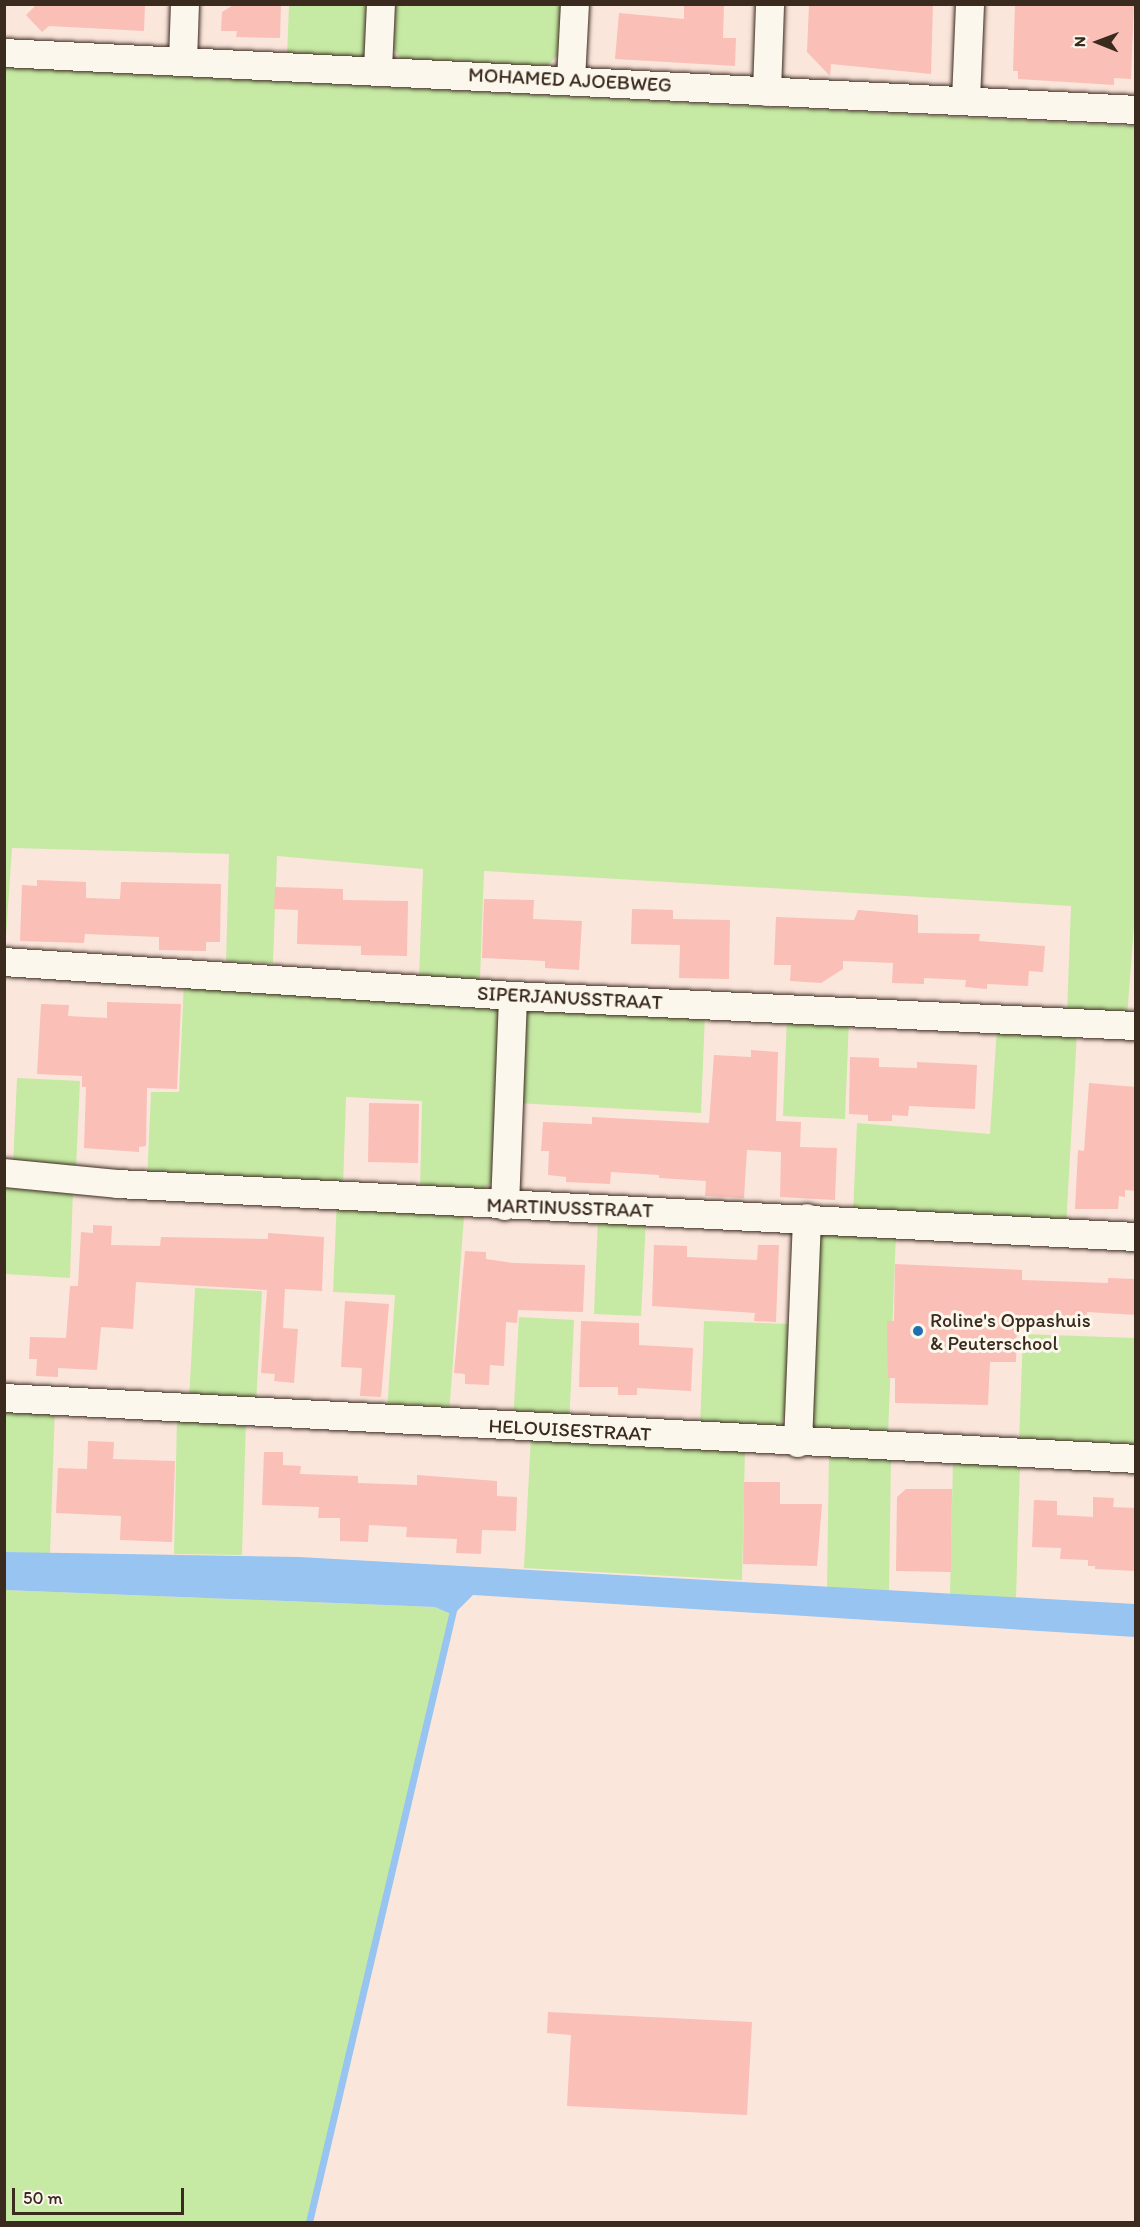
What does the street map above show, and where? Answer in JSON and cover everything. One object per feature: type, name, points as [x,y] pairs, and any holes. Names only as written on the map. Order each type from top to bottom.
[{"type":"street","points":[[183,61],[185,4]]},
{"type":"street","points":[[378,69],[381,4]]},
{"type":"street","points":[[571,80],[575,4]]},
{"type":"street","points":[[767,92],[770,4]]},
{"type":"street","points":[[966,100],[970,4]]},
{"type":"street","name":"MOHAMED AJOEBWEG","points":[[4,53],[378,69],[767,92],[1136,110]]},
{"type":"street","name":"SIPERJANUSSTRAAT","points":[[4,962],[513,996],[1136,1026]]},
{"type":"street","points":[[505,1206],[513,996]]},
{"type":"street","name":"MARTINUSSTRAAT","points":[[4,1173],[118,1184],[505,1206],[807,1218],[1136,1238]]},
{"type":"street","points":[[798,1443],[807,1218]]},
{"type":"street","name":"HELOUISESTRAAT","points":[[4,1398],[798,1443],[1136,1459]]},
{"type":"green space","points":[[289,5],[375,5],[371,57],[287,57]]},
{"type":"green space","points":[[390,5],[563,5],[560,53],[545,68],[401,59],[388,40]]},
{"type":"green space","points":[[4,67],[1135,126],[1136,898],[1127,1018],[1067,1014],[1071,906],[484,871],[480,979],[419,977],[423,869],[277,856],[273,963],[226,962],[229,854],[12,848],[5,951]]},
{"type":"green space","points":[[184,981],[491,1004],[502,1012],[497,1172],[491,1183],[482,1190],[420,1192],[422,1101],[346,1097],[343,1188],[147,1182],[151,1092],[179,1092]]},
{"type":"green space","points":[[528,1011],[705,1014],[701,1113],[515,1103],[524,1015]]},
{"type":"green space","points":[[787,1016],[849,1019],[845,1119],[783,1116]]},
{"type":"green space","points":[[997,1027],[1077,1033],[1066,1227],[853,1214],[857,1123],[990,1134]]},
{"type":"green space","points":[[17,1078],[80,1081],[76,1169],[13,1166]]},
{"type":"green space","points":[[4,1181],[73,1189],[70,1278],[5,1274]]},
{"type":"green space","points":[[337,1199],[465,1204],[449,1414],[387,1411],[395,1295],[333,1292]]},
{"type":"green space","points":[[598,1218],[646,1221],[641,1316],[594,1314]]},
{"type":"green space","points":[[825,1229],[896,1234],[888,1435],[814,1428],[809,1415],[817,1238]]},
{"type":"green space","points":[[195,1288],[262,1291],[256,1404],[189,1401]]},
{"type":"green space","points":[[519,1317],[574,1320],[569,1426],[513,1423]]},
{"type":"green space","points":[[704,1321],[789,1324],[785,1413],[780,1427],[700,1429]]},
{"type":"green space","points":[[1023,1334],[1135,1338],[1135,1448],[1019,1443]]},
{"type":"green space","points":[[5,1405],[55,1407],[50,1554],[5,1552]]},
{"type":"green space","points":[[177,1418],[246,1421],[242,1555],[174,1554]]},
{"type":"green space","points":[[531,1436],[745,1449],[742,1580],[524,1568]]},
{"type":"green space","points":[[829,1455],[891,1458],[889,1593],[827,1590]]},
{"type":"green space","points":[[953,1460],[1020,1464],[1016,1599],[950,1596]]},
{"type":"green space","points":[[5,1590],[435,1607],[453,1615],[309,2222],[5,2222]]},
{"type":"water","points":[[5,1552],[299,1557],[1135,1604],[1135,1637],[473,1595],[453,1615],[435,1607],[5,1590]]},
{"type":"building","points":[[37,4],[145,4],[144,31],[49,26],[42,32],[26,15]]},
{"type":"building","points":[[235,4],[281,4],[280,38],[236,37],[237,31],[221,31],[222,12]]},
{"type":"building","points":[[684,4],[724,5],[723,38],[736,38],[735,66],[615,59],[619,13],[684,19]]},
{"type":"building","points":[[809,4],[933,4],[931,74],[831,64],[830,76],[807,52]]},
{"type":"building","points":[[1015,4],[1134,4],[1131,79],[1114,78],[1114,85],[1018,79],[1018,71],[1013,71]]},
{"type":"building","points":[[37,880],[86,882],[86,898],[120,899],[121,882],[221,884],[220,942],[206,942],[206,951],[159,950],[159,937],[85,934],[84,943],[20,941],[22,885],[37,886]]},
{"type":"building","points":[[275,887],[343,889],[343,900],[408,901],[407,956],[361,955],[361,946],[297,944],[298,910],[274,909]]},
{"type":"building","points":[[484,899],[534,900],[533,919],[582,921],[579,970],[545,968],[545,961],[482,958]]},
{"type":"building","points":[[632,909],[673,910],[673,919],[730,920],[729,979],[679,978],[680,945],[631,944]]},
{"type":"building","points":[[858,910],[918,915],[918,933],[980,934],[979,941],[1045,946],[1043,972],[1029,971],[1028,986],[987,984],[987,989],[965,987],[966,980],[924,978],[924,984],[892,983],[893,963],[843,961],[843,969],[821,983],[790,981],[791,965],[774,965],[776,917],[854,920]]},
{"type":"building","points":[[107,1002],[181,1004],[177,1089],[147,1088],[146,1146],[139,1147],[139,1152],[84,1148],[86,1087],[82,1087],[82,1076],[37,1074],[41,1004],[69,1005],[68,1016],[107,1018]]},
{"type":"building","points":[[751,1050],[778,1052],[776,1121],[801,1122],[800,1147],[837,1148],[835,1200],[780,1197],[781,1152],[747,1150],[744,1198],[705,1196],[706,1181],[659,1178],[659,1175],[611,1172],[610,1184],[566,1182],[566,1177],[548,1175],[549,1151],[541,1151],[543,1122],[592,1124],[592,1117],[709,1123],[714,1055],[751,1057]]},
{"type":"building","points":[[850,1057],[879,1058],[879,1067],[917,1068],[917,1062],[977,1065],[975,1109],[909,1106],[908,1116],[892,1115],[892,1121],[868,1121],[868,1115],[849,1114]]},
{"type":"building","points":[[1089,1083],[1136,1087],[1136,1191],[1125,1190],[1125,1197],[1119,1196],[1118,1209],[1075,1209],[1078,1150],[1084,1151]]},
{"type":"building","points":[[369,1103],[419,1104],[418,1163],[368,1162]]},
{"type":"building","points":[[93,1225],[112,1226],[111,1245],[160,1246],[161,1237],[268,1239],[268,1233],[324,1237],[322,1291],[285,1289],[283,1328],[298,1329],[294,1383],[274,1381],[275,1374],[261,1373],[267,1290],[136,1282],[133,1329],[101,1327],[97,1370],[58,1368],[58,1377],[36,1376],[37,1359],[29,1359],[30,1337],[66,1338],[70,1286],[78,1286],[81,1232],[93,1233]]},
{"type":"building","points":[[654,1245],[687,1246],[687,1257],[757,1260],[758,1245],[779,1245],[776,1322],[754,1321],[755,1313],[652,1306]]},
{"type":"building","points":[[465,1251],[486,1252],[486,1259],[513,1263],[585,1265],[583,1312],[518,1310],[517,1323],[506,1322],[504,1366],[490,1365],[489,1385],[465,1384],[465,1374],[454,1373]]},
{"type":"building","points":[[895,1264],[1022,1270],[1022,1280],[1108,1283],[1108,1278],[1136,1279],[1136,1315],[1087,1312],[1086,1328],[1017,1324],[1016,1362],[990,1362],[988,1405],[895,1403],[895,1378],[888,1378],[887,1321],[894,1321]]},
{"type":"building","points":[[345,1301],[389,1304],[381,1397],[360,1396],[362,1368],[341,1367]]},
{"type":"building","points":[[581,1321],[639,1323],[639,1345],[693,1348],[691,1391],[637,1388],[637,1395],[618,1395],[618,1387],[579,1387]]},
{"type":"building","points":[[88,1441],[114,1442],[113,1459],[175,1461],[172,1542],[120,1540],[121,1516],[56,1513],[58,1468],[87,1469]]},
{"type":"building","points":[[264,1452],[283,1452],[283,1465],[301,1466],[300,1474],[358,1476],[358,1483],[417,1485],[417,1475],[497,1481],[497,1496],[517,1497],[516,1531],[482,1530],[481,1554],[456,1553],[457,1539],[406,1537],[407,1527],[369,1525],[368,1542],[340,1541],[340,1518],[318,1518],[319,1507],[262,1505]]},
{"type":"building","points":[[744,1482],[780,1482],[780,1504],[822,1504],[817,1566],[743,1564]]},
{"type":"building","points":[[906,1489],[952,1489],[951,1572],[896,1571],[897,1497]]},
{"type":"building","points":[[1093,1497],[1114,1498],[1113,1507],[1136,1508],[1136,1571],[1095,1569],[1095,1566],[1088,1566],[1088,1560],[1060,1559],[1061,1548],[1032,1547],[1034,1500],[1057,1501],[1057,1515],[1093,1517]]},
{"type":"building","points":[[548,2012],[752,2022],[747,2115],[567,2106],[571,2035],[547,2033]]},
{"type":"waterway","points":[[309,2222],[454,1606]]},
{"type":"place","name":"Roline's Oppashuis & Peuterschool","points":[[918,1331]]}]
